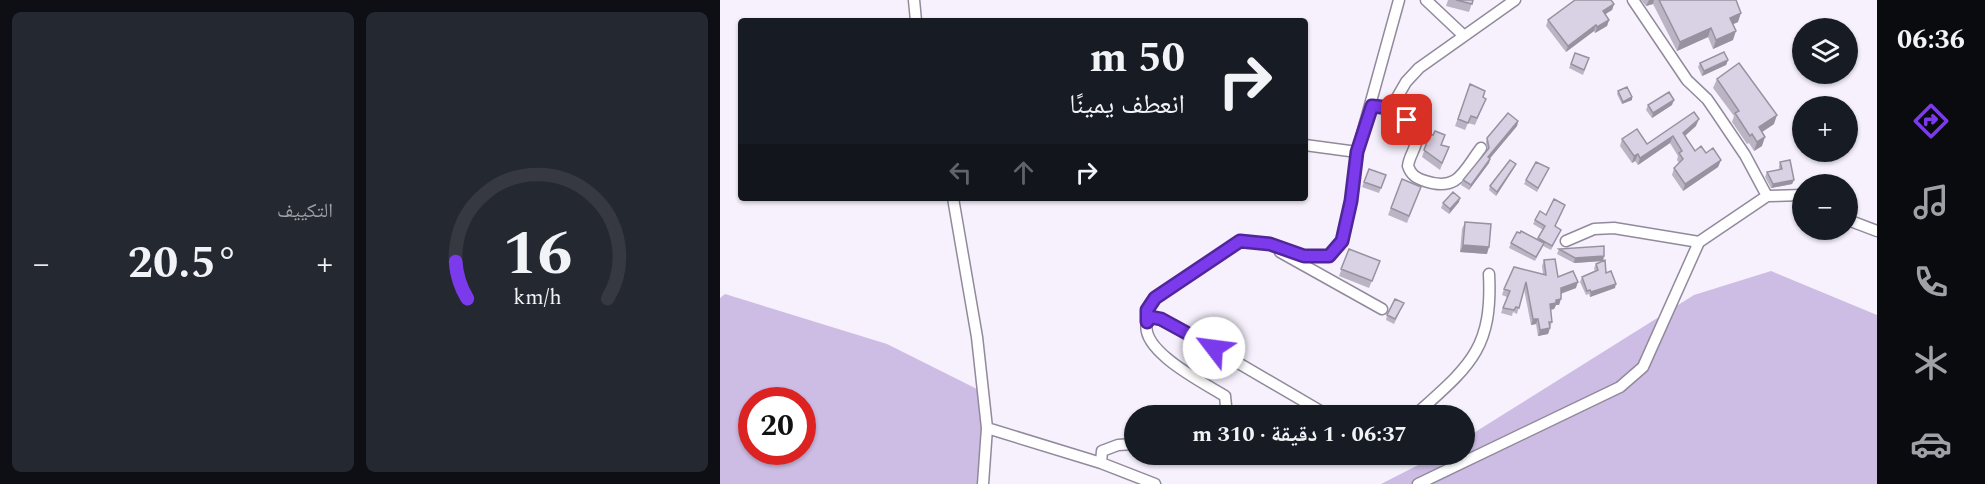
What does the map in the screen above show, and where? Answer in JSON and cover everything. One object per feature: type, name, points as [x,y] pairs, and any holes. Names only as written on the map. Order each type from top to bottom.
[{"type":"street","points":[[914,0],[916,18]]},
{"type":"street","points":[[1226,405],[1226,396],[1169,362],[1150,338],[1147,310],[1155,298],[1240,241],[1270,244],[1304,256],[1329,256],[1342,241],[1351,201],[1357,152],[1372,106],[1399,0]]},
{"type":"street","points":[[1426,0],[1462,34]]},
{"type":"street","points":[[1391,108],[1406,82],[1419,68],[1462,34],[1515,0]]},
{"type":"street","points":[[1633,0],[1687,80],[1707,99],[1716,112],[1745,155],[1767,196]]},
{"type":"street","points":[[1372,106],[1391,108],[1407,120],[1417,135],[1408,166],[1416,178],[1441,186],[1457,181],[1481,148]]},
{"type":"street","points":[[1308,144],[1357,152]]},
{"type":"street","points":[[1418,484],[1620,387],[1633,377],[1643,367],[1698,242],[1767,196],[1792,195]]},
{"type":"street","points":[[954,201],[977,337],[987,428],[983,484]]},
{"type":"street","points":[[1858,224],[1877,231]]},
{"type":"street","points":[[1566,241],[1594,230],[1614,228],[1698,242]]},
{"type":"street","points":[[1270,244],[1285,255],[1382,309]]},
{"type":"street","points":[[1426,405],[1466,370],[1476,353],[1489,320],[1489,274]]},
{"type":"street","points":[[1147,322],[1151,317],[1175,326],[1310,405]]},
{"type":"street","points":[[987,428],[1101,462],[1155,484]]},
{"type":"street","points":[[1101,462],[1102,451],[1124,445]]},
{"type":"shaded area","points":[[1771,271],[1877,315],[1877,484],[1381,484],[1418,465],[1475,465],[1475,432],[1694,295]]},
{"type":"shaded area","points":[[725,294],[887,344],[987,394],[988,484],[720,484],[720,298]]},
{"type":"building","points":[[1456,0],[1473,0],[1472,4]]},
{"type":"building","points":[[1575,0],[1611,0],[1614,4],[1603,11],[1609,20],[1597,27],[1596,25],[1568,46],[1548,20]]},
{"type":"building","points":[[1659,0],[1736,0],[1741,13],[1730,18],[1736,31],[1716,40],[1711,28],[1680,42]]},
{"type":"building","points":[[1724,52],[1728,60],[1704,71],[1700,63]]},
{"type":"building","points":[[1575,53],[1589,58],[1584,70],[1571,64]]},
{"type":"building","points":[[1739,63],[1777,115],[1759,127],[1765,137],[1757,142],[1752,134],[1750,136],[1735,113],[1739,111],[1717,79]]},
{"type":"building","points":[[1470,84],[1485,91],[1483,97],[1486,99],[1477,118],[1471,116],[1468,123],[1458,119]]},
{"type":"building","points":[[1627,87],[1632,97],[1623,102],[1618,91]]},
{"type":"building","points":[[1669,92],[1674,100],[1653,113],[1648,105]]},
{"type":"building","points":[[1694,112],[1699,119],[1683,133],[1695,151],[1701,146],[1706,153],[1713,148],[1721,160],[1685,184],[1674,168],[1683,159],[1679,153],[1682,151],[1673,136],[1640,158],[1638,154],[1634,156],[1622,139],[1637,129],[1647,144]]},
{"type":"building","points":[[1508,113],[1518,121],[1488,157],[1490,159],[1471,185],[1463,180],[1489,148],[1487,138]]},
{"type":"building","points":[[1435,131],[1445,135],[1441,145],[1449,147],[1442,163],[1424,150],[1430,134],[1433,135]]},
{"type":"building","points":[[1510,160],[1516,164],[1497,192],[1490,186]]},
{"type":"building","points":[[1790,160],[1792,180],[1773,184],[1767,172],[1782,169],[1780,162]]},
{"type":"building","points":[[1536,162],[1549,168],[1538,188],[1526,180]]},
{"type":"building","points":[[1369,169],[1386,175],[1381,188],[1364,182]]},
{"type":"building","points":[[1402,179],[1421,187],[1409,216],[1391,208]]},
{"type":"building","points":[[1453,192],[1460,198],[1450,209],[1443,203]]},
{"type":"building","points":[[1554,199],[1565,205],[1555,226],[1561,230],[1552,246],[1538,238],[1545,226],[1535,220],[1540,211],[1546,215]]},
{"type":"building","points":[[1465,222],[1491,224],[1489,247],[1463,245]]},
{"type":"building","points":[[1521,231],[1544,243],[1536,257],[1511,243],[1517,232]]},
{"type":"building","points":[[1604,246],[1604,256],[1575,258],[1559,249]]},
{"type":"building","points":[[1349,249],[1380,261],[1372,281],[1341,269]]},
{"type":"building","points":[[1555,259],[1558,277],[1573,271],[1578,282],[1561,288],[1561,299],[1550,304],[1552,322],[1549,322],[1550,328],[1540,330],[1538,319],[1533,319],[1526,282],[1519,308],[1516,307],[1514,310],[1503,308],[1510,291],[1504,289],[1514,267],[1546,275],[1544,260]]},
{"type":"building","points":[[1605,260],[1606,273],[1611,271],[1616,284],[1591,292],[1587,291],[1582,277],[1598,270],[1596,264]]},
{"type":"building","points":[[1395,299],[1404,303],[1395,319],[1387,315]]},
{"type":"route","points":[[1214,348],[1161,319],[1151,317],[1147,322],[1147,310],[1155,298],[1190,277],[1240,241],[1270,244],[1304,256],[1329,256],[1342,241],[1351,201],[1357,152],[1372,106],[1391,108],[1407,120]]}]
